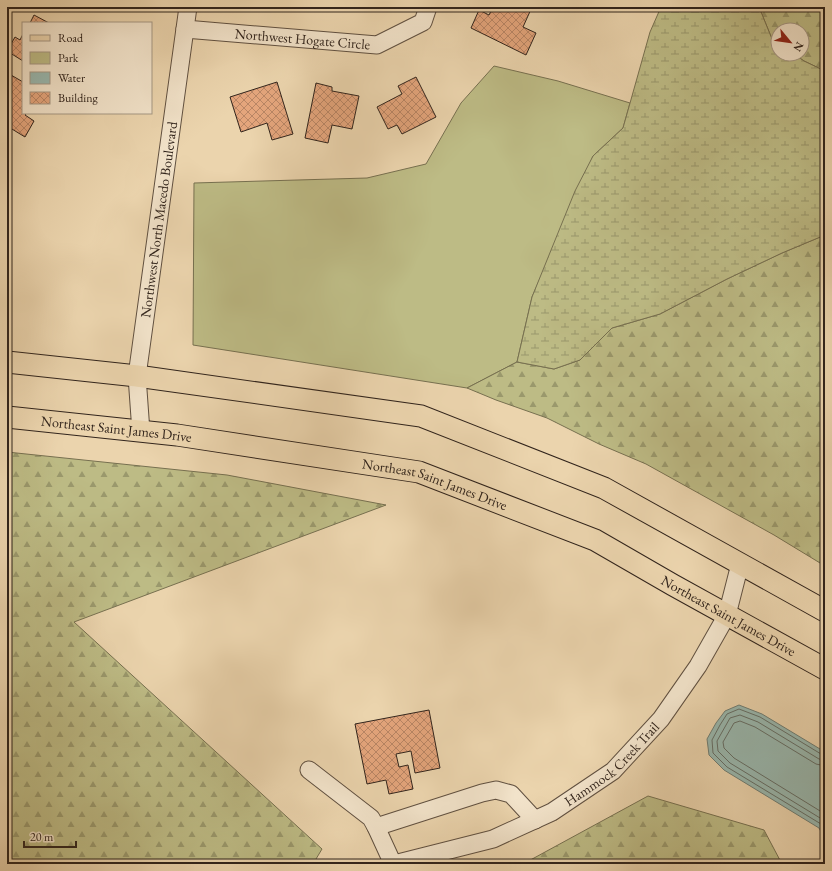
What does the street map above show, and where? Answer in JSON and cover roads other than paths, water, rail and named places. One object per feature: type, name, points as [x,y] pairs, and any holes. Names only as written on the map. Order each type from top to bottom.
[{"type":"main road","points":[[7,362],[137,376],[421,416],[604,488],[825,611]]},
{"type":"main road","name":"Northeast Saint James Drive","points":[[7,417],[184,436],[419,472],[595,540],[825,669]]},
{"type":"street","name":"Northwest North Macedo Boulevard","points":[[141,432],[137,376],[188,7]]},
{"type":"street","name":"Northwest Hogate Circle","points":[[185,29],[377,45],[423,22],[428,7]]},
{"type":"street","name":"Hammock Creek Trail","points":[[394,864],[493,839],[552,812],[613,771],[662,719],[698,666],[727,615],[740,564]]},
{"type":"street","points":[[309,770],[371,818],[384,824],[496,790],[511,794],[535,820]]},
{"type":"street","points":[[384,824],[394,864]]},
{"type":"water","points":[[739,705],[762,714],[825,752],[825,839],[819,828],[724,770],[709,755],[707,739],[716,723],[725,711]]}]
